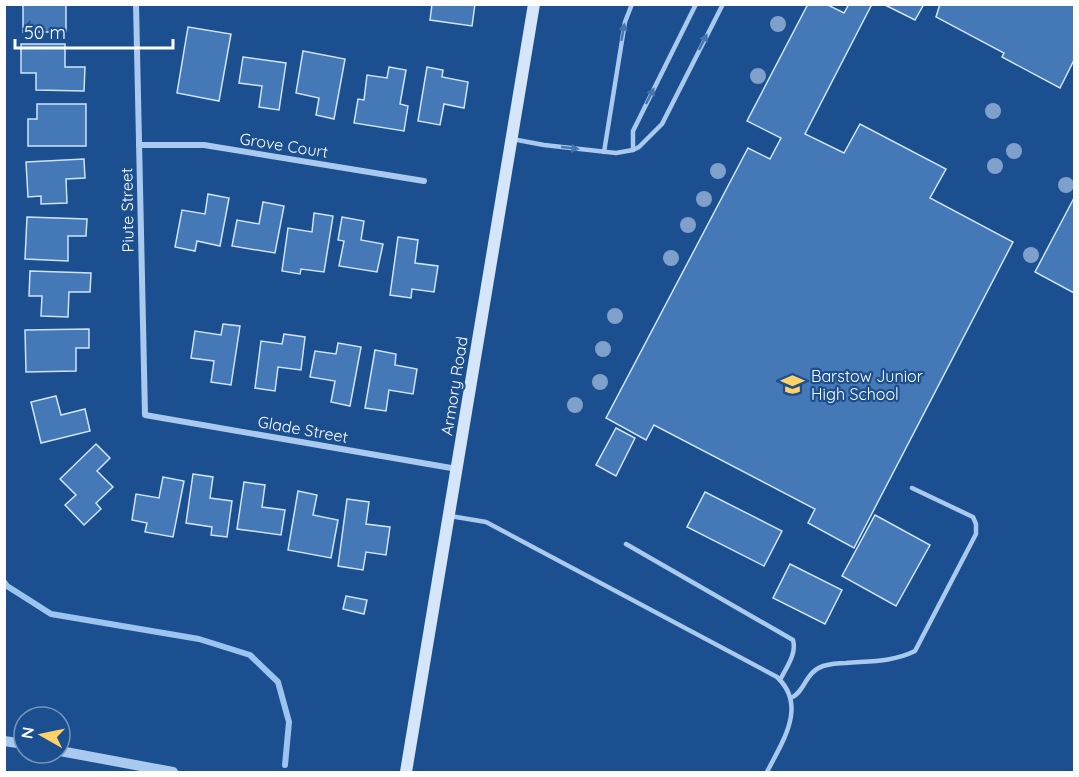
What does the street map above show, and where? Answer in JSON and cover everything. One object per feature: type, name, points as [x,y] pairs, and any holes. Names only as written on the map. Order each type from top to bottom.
[{"type":"main road","name":"Armory Road","points":[[406,772],[534,4]]},
{"type":"street","name":"Piute Street","points":[[136,4],[145,415]]},
{"type":"street","name":"Grove Court","points":[[139,145],[204,145],[424,181]]},
{"type":"street","name":"Glade Street","points":[[145,415],[457,469]]},
{"type":"street","points":[[72,753],[172,772]]},
{"type":"lane","points":[[604,152],[625,22],[632,4]]},
{"type":"lane","points":[[633,150],[633,131],[696,4]]},
{"type":"lane","points":[[512,139],[615,153],[639,147],[662,124],[723,4]]},
{"type":"lane","points":[[790,698],[796,696],[811,672],[823,666],[889,660],[915,651],[976,534],[976,524],[973,517],[912,488]]},
{"type":"lane","points":[[449,515],[493,525],[780,680],[786,686],[792,712],[789,725],[767,772]]},
{"type":"lane","points":[[626,544],[793,640],[795,646],[793,654],[780,680]]},
{"type":"building","points":[[23,4],[82,5],[66,5],[66,32],[23,32]]},
{"type":"building","points":[[432,4],[475,4],[472,26],[430,20]]},
{"type":"building","name":"Barstow Junior High School","points":[[808,4],[826,4],[844,13],[849,4],[872,4],[805,134],[844,153],[860,124],[946,169],[930,198],[1013,242],[854,548],[808,523],[815,509],[654,425],[646,440],[606,418],[748,148],[770,159],[781,138],[747,121]]},
{"type":"building","points":[[883,4],[924,4],[915,20]]},
{"type":"building","points":[[940,4],[1074,4],[1074,60],[1060,88],[1002,57],[1004,53],[936,17]]},
{"type":"building","points":[[188,27],[231,34],[219,101],[177,93]]},
{"type":"building","points":[[21,44],[65,44],[65,67],[85,67],[84,91],[36,90],[36,73],[21,73]]},
{"type":"building","points":[[303,51],[345,59],[334,119],[316,115],[319,98],[296,93]]},
{"type":"building","points":[[243,57],[286,63],[279,110],[259,107],[262,86],[239,83]]},
{"type":"building","points":[[389,67],[406,70],[400,104],[408,106],[404,131],[354,123],[358,99],[364,100],[367,75],[387,78]]},
{"type":"building","points":[[427,67],[443,70],[442,77],[468,82],[464,108],[444,104],[440,125],[418,121]]},
{"type":"building","points":[[37,104],[86,104],[86,146],[28,146],[28,119],[37,119]]},
{"type":"building","points":[[84,159],[85,178],[66,179],[67,203],[41,204],[41,196],[28,197],[26,162]]},
{"type":"building","points":[[208,194],[229,198],[220,246],[197,241],[195,251],[175,247],[182,210],[205,214]]},
{"type":"building","points":[[1074,198],[1074,293],[1035,272]]},
{"type":"building","points":[[263,202],[284,206],[275,253],[232,246],[237,220],[259,224]]},
{"type":"building","points":[[314,213],[333,216],[324,272],[301,269],[300,274],[282,271],[288,228],[312,232]]},
{"type":"building","points":[[27,217],[87,219],[86,236],[68,236],[68,261],[25,259]]},
{"type":"building","points":[[342,217],[364,221],[361,240],[383,244],[377,272],[339,266],[344,241],[338,240]]},
{"type":"building","points":[[398,237],[418,240],[415,263],[438,266],[434,292],[412,289],[411,298],[390,295]]},
{"type":"building","points":[[30,271],[91,273],[90,292],[69,292],[68,317],[41,316],[42,296],[29,296]]},
{"type":"building","points":[[223,324],[240,326],[231,385],[211,382],[214,361],[191,358],[195,331],[221,335]]},
{"type":"building","points":[[89,329],[89,348],[76,348],[76,371],[26,372],[25,330]]},
{"type":"building","points":[[284,334],[305,337],[301,370],[278,367],[275,391],[255,388],[261,341],[282,344]]},
{"type":"building","points":[[338,343],[361,347],[350,406],[331,402],[335,381],[310,377],[315,351],[336,354]]},
{"type":"building","points":[[375,350],[396,354],[395,365],[417,369],[413,394],[389,390],[386,411],[365,408]]},
{"type":"building","points":[[56,396],[61,415],[85,409],[90,431],[41,443],[31,402]]},
{"type":"building","points":[[616,428],[635,438],[616,476],[596,465]]},
{"type":"building","points":[[96,444],[110,458],[97,471],[113,487],[96,503],[101,509],[84,525],[65,505],[76,495],[60,479]]},
{"type":"building","points":[[193,474],[213,477],[210,498],[232,501],[227,537],[211,535],[212,527],[186,523]]},
{"type":"building","points":[[163,477],[184,481],[173,537],[145,532],[147,523],[132,520],[136,494],[159,498]]},
{"type":"building","points":[[244,482],[265,485],[262,507],[285,510],[281,535],[237,529]]},
{"type":"building","points":[[298,491],[317,495],[313,515],[338,520],[331,558],[288,550]]},
{"type":"building","points":[[705,492],[782,531],[764,566],[687,527]]},
{"type":"building","points":[[347,499],[369,502],[366,524],[390,527],[386,555],[366,552],[363,570],[338,566]]},
{"type":"building","points":[[875,515],[930,545],[896,606],[842,576]]},
{"type":"building","points":[[790,564],[842,590],[825,624],[773,598]]},
{"type":"building","points":[[346,596],[367,600],[364,614],[343,609]]},
{"type":"waterway","points":[[4,582],[51,614],[199,639],[250,655],[278,682],[289,722],[285,765]]},
{"type":"place","name":"Barstow Junior High School","points":[[793,385]]}]
